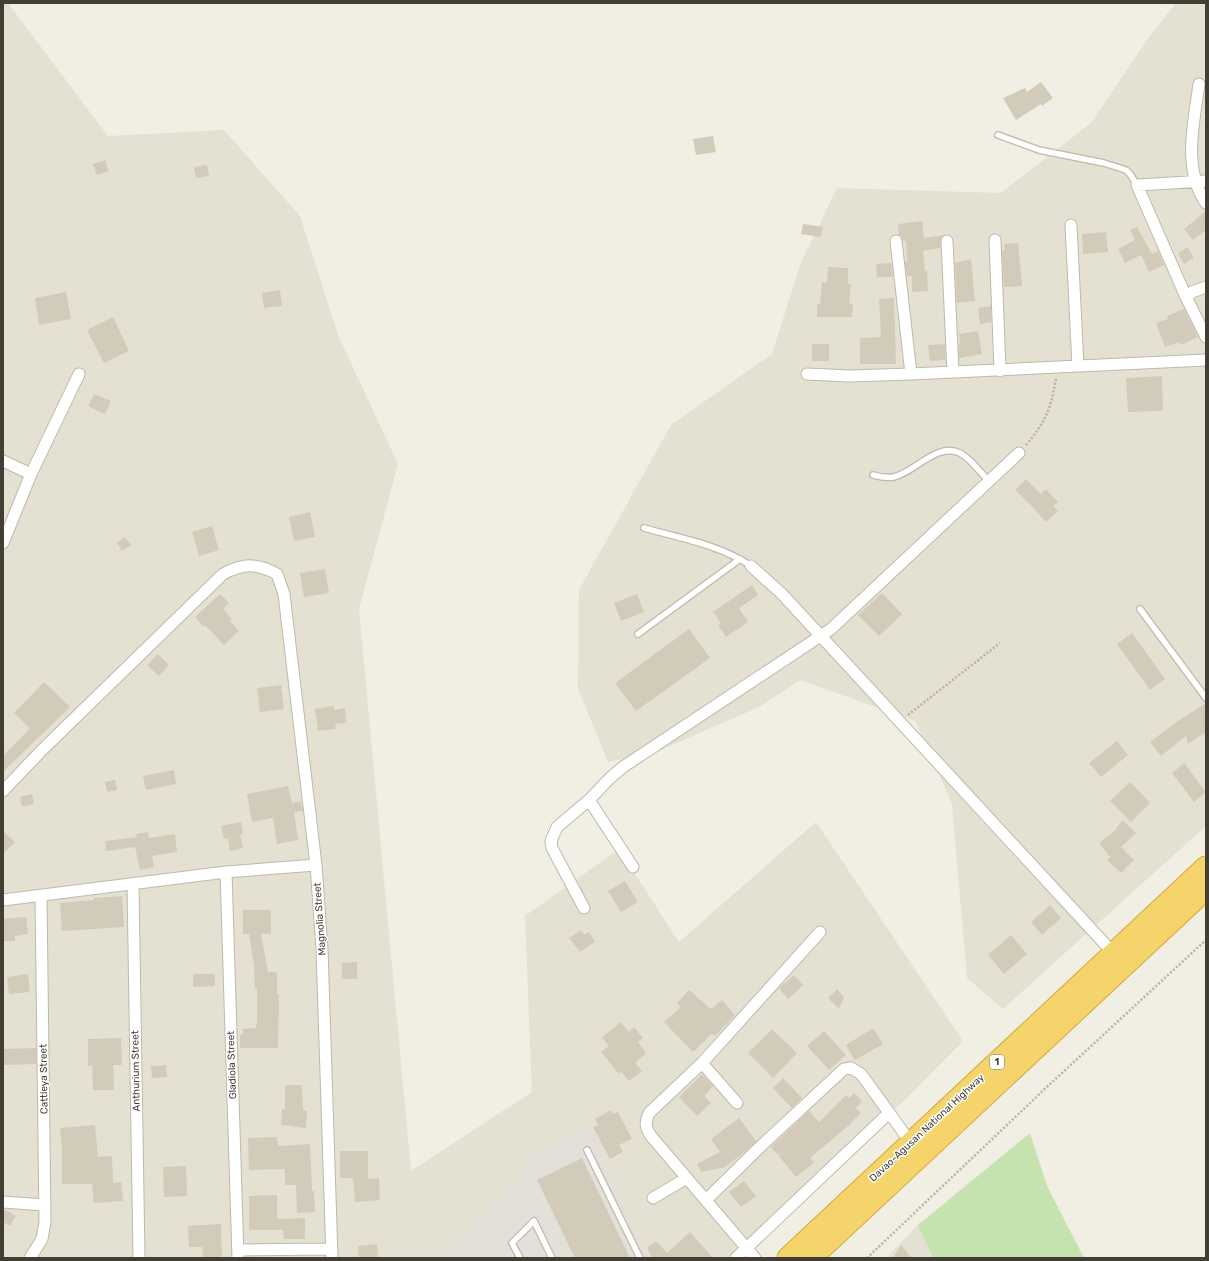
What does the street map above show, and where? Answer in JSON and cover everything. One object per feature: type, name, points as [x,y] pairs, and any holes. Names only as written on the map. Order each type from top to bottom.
[{"type":"highway","name":"Davao-Agusan National Highway","points":[[811,1258],[1119,959],[1206,867]]},
{"type":"highway","name":"Davao-Agusan National Highway","points":[[788,1258],[911,1143],[1119,959],[1206,889]]},
{"type":"street","points":[[1199,84],[1192,148],[1201,181],[1199,193],[1206,203]]},
{"type":"street","points":[[1201,181],[1137,185],[1186,297],[1206,337]]},
{"type":"street","points":[[1071,225],[1078,366]]},
{"type":"street","points":[[995,240],[1000,371]]},
{"type":"street","points":[[896,241],[911,374]]},
{"type":"street","points":[[947,241],[953,372]]},
{"type":"street","points":[[1186,297],[1192,292],[1206,287]]},
{"type":"street","points":[[807,374],[849,376],[1000,371],[1206,360]]},
{"type":"street","points":[[3,543],[31,474],[79,374]]},
{"type":"street","points":[[584,908],[552,848],[550,841],[557,827],[589,800],[623,767],[821,636],[839,622],[1019,453]]},
{"type":"street","points":[[3,461],[31,474]]},
{"type":"street","name":"Magnolia Street","points":[[3,791],[42,750],[223,574],[236,567],[249,565],[267,568],[277,574],[284,594],[316,865],[323,970],[332,1253]]},
{"type":"street","points":[[751,566],[782,594],[1119,959]]},
{"type":"street","points":[[589,800],[633,867]]},
{"type":"street","points":[[3,900],[226,872],[316,865]]},
{"type":"street","name":"Gladiola Street","points":[[226,872],[238,1254]]},
{"type":"street","name":"Anthurium Street","points":[[133,884],[139,1258]]},
{"type":"street","name":"Cattleya Street","points":[[30,1258],[42,1239],[45,1222],[41,896]]},
{"type":"street","points":[[755,1258],[651,1136],[646,1128],[645,1121],[649,1113],[702,1063],[820,932]]},
{"type":"street","points":[[702,1063],[737,1103]]},
{"type":"street","points":[[706,1200],[844,1070],[852,1068],[860,1074],[911,1143]]},
{"type":"street","points":[[736,1258],[889,1113]]},
{"type":"street","points":[[653,1198],[687,1178]]},
{"type":"street","points":[[3,1202],[45,1205]]},
{"type":"street","points":[[238,1254],[332,1253]]},
{"type":"lane","points":[[998,135],[1039,150],[1104,163],[1126,170],[1137,185]]},
{"type":"lane","points":[[873,475],[885,478],[894,477],[903,474],[940,452],[954,451],[966,457],[989,481]]},
{"type":"lane","points":[[644,528],[695,542],[740,559],[751,566]]},
{"type":"lane","points":[[638,634],[740,559]]},
{"type":"lane","points":[[1140,609],[1206,698]]},
{"type":"lane","points":[[587,1150],[640,1258]]},
{"type":"lane","points":[[520,1258],[512,1243],[534,1221],[552,1258]]},
{"type":"path","points":[[1019,453],[1044,422],[1052,399],[1057,368]]},
{"type":"path","points":[[900,722],[1000,643]]},
{"type":"path","points":[[867,1258],[1049,1085],[1206,940]]},
{"type":"shaded area","points":[[3,3],[8,3],[108,136],[224,130],[300,216],[338,335],[398,464],[359,609],[411,1171],[532,1092],[525,916],[619,849],[679,942],[816,822],[963,1041],[745,1258],[3,1258]]},
{"type":"shaded area","points":[[1176,3],[1206,3],[1206,826],[1003,1009],[967,978],[952,804],[915,721],[800,680],[759,707],[654,753],[608,762],[578,689],[579,590],[671,425],[772,354],[800,265],[837,188],[1001,193],[1091,123],[1149,37]]},
{"type":"shaded area","points":[[590,1127],[647,1258],[449,1258],[447,1255],[546,1144]]},
{"type":"shaded area","points":[[918,1225],[933,1258],[886,1258]]},
{"type":"green space","points":[[1030,1133],[1047,1186],[1084,1258],[933,1258],[918,1225]]},
{"type":"building","points":[[1041,82],[1053,98],[1042,106],[1041,104],[1016,120],[1003,98],[1025,88],[1027,92]]},
{"type":"building","points":[[713,136],[716,152],[696,155],[693,139]]},
{"type":"building","points":[[105,160],[109,171],[97,175],[93,164]]},
{"type":"building","points":[[207,165],[209,176],[196,178],[194,167]]},
{"type":"building","points":[[1206,211],[1206,230],[1193,240],[1184,229]]},
{"type":"building","points":[[922,221],[924,238],[944,235],[941,238],[940,248],[923,251],[925,271],[927,271],[928,291],[912,292],[912,276],[907,276],[905,262],[907,262],[906,241],[903,241],[902,237],[899,235],[898,224]]},
{"type":"building","points":[[803,224],[823,227],[821,237],[801,234]]},
{"type":"building","points":[[1137,227],[1152,254],[1158,251],[1164,265],[1149,272],[1141,255],[1125,263],[1118,249],[1135,240],[1130,230]]},
{"type":"building","points":[[1106,232],[1108,252],[1083,254],[1082,234]]},
{"type":"building","points":[[1018,243],[1022,286],[1004,287],[1002,250],[1005,250],[1004,244]]},
{"type":"building","points":[[1188,247],[1194,258],[1184,264],[1178,253]]},
{"type":"building","points":[[971,259],[975,301],[957,303],[955,263]]},
{"type":"building","points":[[891,263],[893,277],[877,277],[876,264]]},
{"type":"building","points":[[828,267],[848,268],[848,284],[851,284],[849,304],[853,304],[852,317],[817,317],[817,304],[820,304],[822,282],[827,283]]},
{"type":"building","points":[[280,290],[282,306],[264,308],[262,293]]},
{"type":"building","points":[[66,292],[71,319],[39,325],[35,298]]},
{"type":"building","points":[[894,298],[896,364],[860,364],[860,338],[881,337],[879,299]]},
{"type":"building","points":[[991,306],[991,322],[980,324],[978,308]]},
{"type":"building","points":[[1184,309],[1198,337],[1181,345],[1179,342],[1165,347],[1156,323],[1168,319],[1167,316]]},
{"type":"building","points":[[113,317],[129,351],[104,363],[87,330]]},
{"type":"building","points":[[978,331],[982,354],[959,358],[959,334]]},
{"type":"building","points":[[812,344],[829,344],[829,361],[812,361]]},
{"type":"building","points":[[945,344],[945,360],[930,361],[928,345]]},
{"type":"building","points":[[1162,376],[1163,411],[1128,412],[1126,378]]},
{"type":"building","points":[[94,394],[111,401],[105,414],[88,406]]},
{"type":"building","points":[[1026,479],[1041,494],[1046,489],[1058,502],[1053,506],[1058,511],[1046,522],[1015,490]]},
{"type":"building","points":[[310,512],[315,537],[294,541],[289,517]]},
{"type":"building","points":[[212,526],[219,550],[199,556],[192,532]]},
{"type":"building","points":[[125,537],[131,545],[122,551],[117,543]]},
{"type":"building","points":[[325,569],[329,593],[304,597],[300,573]]},
{"type":"building","points":[[752,585],[758,595],[739,608],[748,622],[726,637],[718,625],[721,623],[713,612]]},
{"type":"building","points":[[882,593],[902,614],[879,636],[858,615]]},
{"type":"building","points":[[220,594],[229,603],[223,609],[232,619],[230,621],[239,631],[224,645],[195,617]]},
{"type":"building","points":[[637,594],[644,612],[621,621],[614,603]]},
{"type":"building","points":[[689,629],[710,658],[636,711],[615,683]]},
{"type":"building","points":[[1132,633],[1165,679],[1150,690],[1117,644]]},
{"type":"building","points":[[158,654],[169,665],[159,676],[147,665]]},
{"type":"building","points":[[44,682],[70,707],[3,772],[3,756],[30,728],[14,713]]},
{"type":"building","points":[[281,685],[284,709],[260,712],[257,688]]},
{"type":"building","points":[[1206,703],[1206,732],[1188,744],[1186,736],[1161,756],[1150,742],[1178,721]]},
{"type":"building","points":[[334,706],[334,710],[345,708],[346,723],[335,724],[336,729],[318,731],[315,709]]},
{"type":"building","points":[[1117,741],[1128,755],[1101,777],[1089,763]]},
{"type":"building","points":[[1184,763],[1206,792],[1194,802],[1172,773]]},
{"type":"building","points":[[174,770],[176,784],[146,790],[143,776]]},
{"type":"building","points":[[115,780],[117,790],[107,792],[105,782]]},
{"type":"building","points":[[1130,782],[1150,803],[1131,822],[1110,801]]},
{"type":"building","points":[[288,786],[292,803],[301,801],[303,811],[294,812],[298,840],[277,844],[273,818],[252,822],[247,794]]},
{"type":"building","points":[[32,794],[34,804],[22,807],[20,797]]},
{"type":"building","points":[[1123,820],[1136,833],[1121,847],[1134,860],[1121,873],[1107,860],[1110,857],[1099,843],[1117,829],[1116,828]]},
{"type":"building","points":[[241,822],[243,834],[240,835],[243,848],[230,851],[228,838],[224,839],[221,826]]},
{"type":"building","points":[[3,831],[15,842],[3,854]]},
{"type":"building","points":[[148,832],[149,838],[175,834],[177,852],[152,856],[154,867],[140,870],[135,847],[106,851],[105,841],[137,837],[136,834]]},
{"type":"building","points":[[625,881],[638,902],[621,912],[608,891]]},
{"type":"building","points":[[122,896],[124,927],[62,931],[60,903]]},
{"type":"building","points":[[1050,905],[1061,918],[1042,935],[1031,922]]},
{"type":"building","points":[[243,910],[271,910],[271,934],[261,934],[268,972],[277,972],[277,994],[279,994],[278,1048],[240,1048],[240,1035],[243,1035],[243,1029],[256,1028],[257,1022],[257,989],[255,989],[254,966],[249,934],[243,934]]},
{"type":"building","points":[[26,917],[28,934],[15,936],[15,941],[3,941],[3,919]]},
{"type":"building","points":[[581,930],[584,935],[589,932],[595,942],[580,952],[569,938]]},
{"type":"building","points":[[1011,935],[1027,954],[1004,974],[988,955]]},
{"type":"building","points":[[357,962],[357,979],[342,979],[342,963]]},
{"type":"building","points":[[28,974],[30,992],[9,994],[7,977]]},
{"type":"building","points":[[193,974],[215,974],[215,986],[193,987]]},
{"type":"building","points":[[794,975],[803,985],[788,999],[779,988]]},
{"type":"building","points":[[837,989],[844,997],[839,1009],[828,998]]},
{"type":"building","points":[[689,990],[711,1009],[722,1000],[735,1015],[715,1036],[712,1034],[693,1052],[664,1022],[681,1007],[677,1003]]},
{"type":"building","points":[[621,1022],[629,1032],[634,1027],[643,1038],[638,1042],[646,1053],[635,1063],[642,1071],[629,1081],[621,1072],[619,1074],[601,1052],[609,1046],[602,1037]]},
{"type":"building","points":[[873,1028],[883,1044],[855,1060],[846,1045]]},
{"type":"building","points":[[772,1029],[797,1053],[773,1078],[748,1053]]},
{"type":"building","points":[[824,1031],[846,1055],[829,1070],[807,1046]]},
{"type":"building","points":[[121,1038],[122,1065],[113,1065],[114,1090],[93,1090],[92,1065],[88,1066],[88,1039]]},
{"type":"building","points":[[36,1048],[36,1064],[4,1065],[4,1049]]},
{"type":"building","points":[[166,1065],[167,1077],[152,1078],[151,1066]]},
{"type":"building","points":[[702,1074],[713,1086],[704,1096],[711,1103],[697,1116],[679,1097]]},
{"type":"building","points":[[783,1078],[802,1098],[792,1108],[773,1088]]},
{"type":"building","points":[[285,1085],[302,1085],[303,1110],[307,1111],[306,1128],[281,1125],[282,1109],[285,1109]]},
{"type":"building","points":[[854,1093],[862,1101],[856,1108],[861,1113],[847,1127],[810,1158],[814,1163],[796,1177],[778,1155],[783,1152],[777,1154],[771,1147],[809,1111],[819,1122],[846,1095],[849,1098]]},
{"type":"building","points":[[611,1110],[613,1114],[618,1112],[632,1139],[619,1145],[623,1152],[610,1159],[593,1127],[598,1125],[595,1119]]},
{"type":"building","points":[[739,1118],[756,1141],[746,1151],[725,1167],[701,1172],[697,1164],[720,1152],[711,1139]]},
{"type":"building","points":[[95,1125],[98,1157],[112,1156],[113,1183],[121,1182],[123,1201],[94,1203],[92,1184],[62,1184],[62,1150],[60,1128]]},
{"type":"building","points":[[277,1137],[278,1146],[310,1144],[312,1191],[314,1191],[315,1212],[297,1213],[296,1185],[285,1185],[285,1169],[249,1170],[248,1138]]},
{"type":"building","points":[[340,1151],[368,1151],[368,1179],[379,1178],[380,1200],[355,1202],[353,1178],[340,1178]]},
{"type":"building","points":[[582,1158],[630,1258],[575,1258],[537,1180]]},
{"type":"building","points":[[186,1166],[187,1196],[164,1197],[163,1167]]},
{"type":"building","points":[[744,1181],[756,1196],[741,1207],[729,1192]]},
{"type":"building","points":[[277,1195],[277,1219],[305,1218],[305,1239],[284,1239],[283,1230],[249,1230],[249,1196]]},
{"type":"building","points":[[3,1209],[16,1216],[10,1226],[3,1222]]},
{"type":"building","points":[[221,1224],[222,1258],[203,1258],[202,1247],[189,1247],[188,1226]]},
{"type":"building","points":[[690,1232],[713,1258],[652,1258],[647,1248],[656,1241],[667,1253]]},
{"type":"building","points":[[377,1244],[378,1258],[359,1258],[358,1246]]},
{"type":"building","points":[[901,1245],[912,1258],[893,1258]]}]
